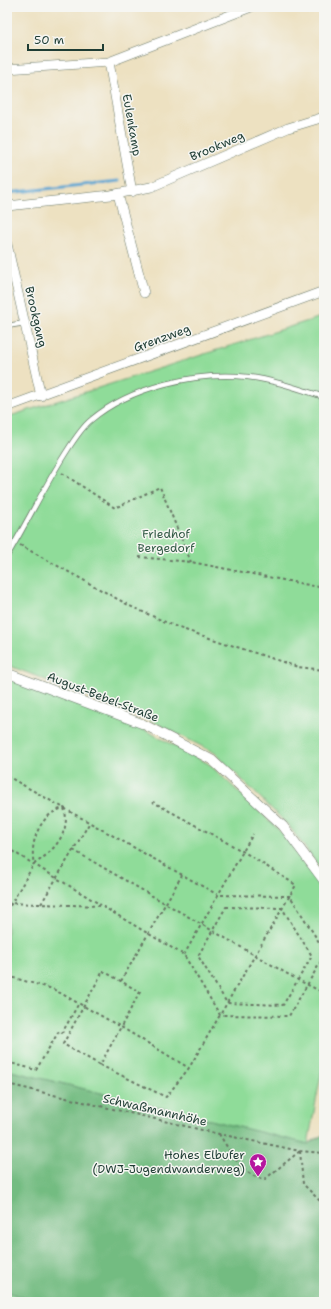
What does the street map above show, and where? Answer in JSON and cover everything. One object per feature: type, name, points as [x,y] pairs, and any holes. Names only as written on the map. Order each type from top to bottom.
[{"type":"street","points":[[7,69],[109,62],[251,7]]},
{"type":"street","name":"Eulenkamp","points":[[109,62],[132,192]]},
{"type":"street","name":"Brookweg","points":[[7,206],[118,194],[151,187],[288,128],[324,117]]},
{"type":"street","points":[[118,194],[144,293]]},
{"type":"street","name":"Brookgang","points":[[7,244],[41,396]]},
{"type":"street","name":"Grenzweg","points":[[7,407],[41,396],[324,291]]},
{"type":"street","name":"August-Bebel-Straße","points":[[7,673],[143,724],[212,760],[283,826],[324,881]]},
{"type":"lane","points":[[7,326],[25,323]]},
{"type":"lane","points":[[7,556],[73,442],[90,420],[118,402],[158,385],[217,376],[248,377],[281,383],[324,397]]},
{"type":"path","points":[[56,469],[115,508],[160,487],[191,562]]},
{"type":"path","points":[[16,542],[132,607],[179,628],[298,667],[324,670]]},
{"type":"path","points":[[139,557],[191,562],[324,588]]},
{"type":"path","points":[[7,776],[218,895],[290,896]]},
{"type":"path","points":[[100,1065],[140,992],[103,972],[63,1044],[100,1065],[166,1097],[189,1068],[296,885],[244,852],[153,802]]},
{"type":"path","points":[[34,864],[32,854],[36,834],[51,813],[55,810],[64,808]]},
{"type":"path","points":[[7,911],[34,864],[51,852],[61,838],[66,820],[64,808]]},
{"type":"path","points":[[41,904],[90,822]]},
{"type":"path","points":[[184,955],[253,834]]},
{"type":"path","points":[[7,848],[184,955],[220,1015]]},
{"type":"path","points":[[74,850],[212,931],[307,985],[324,993]]},
{"type":"path","points":[[121,981],[182,875]]},
{"type":"path","points":[[290,896],[324,950]]},
{"type":"path","points":[[7,903],[102,906]]},
{"type":"path","points":[[227,1003],[198,956],[212,931],[226,907],[282,908]]},
{"type":"path","points":[[227,1003],[283,1005],[312,956],[282,908]]},
{"type":"path","points":[[220,1015],[289,1016],[324,956]]},
{"type":"path","points":[[7,976],[53,989],[121,1027],[189,1068]]},
{"type":"path","points":[[7,1062],[36,1070],[59,1031],[62,1033],[79,1003]]},
{"type":"path","name":"Schwaßmannhöhe","points":[[7,1084],[219,1134],[300,1151],[324,1153]]},
{"type":"path","points":[[219,1134],[237,1161],[257,1179],[265,1179],[300,1151]]},
{"type":"path","points":[[300,1151],[303,1184],[324,1205]]},
{"type":"green space","name":"Friedhof Bergedorf","points":[[324,316],[324,873],[289,826],[215,753],[148,719],[7,665],[7,417]]},
{"type":"green space","points":[[7,678],[141,728],[209,764],[281,832],[324,889],[324,1058],[308,1144],[7,1070]]},
{"type":"green space","points":[[7,1070],[308,1144],[324,1134],[324,1302],[36,1302],[7,1292]]},
{"type":"green space","points":[[7,1292],[36,1302],[7,1302]]},
{"type":"waterway","points":[[7,193],[120,181]]},
{"type":"place","name":"Hohes Elbufer (DWJ-Jugendwanderweg)","points":[[258,1177]]}]
